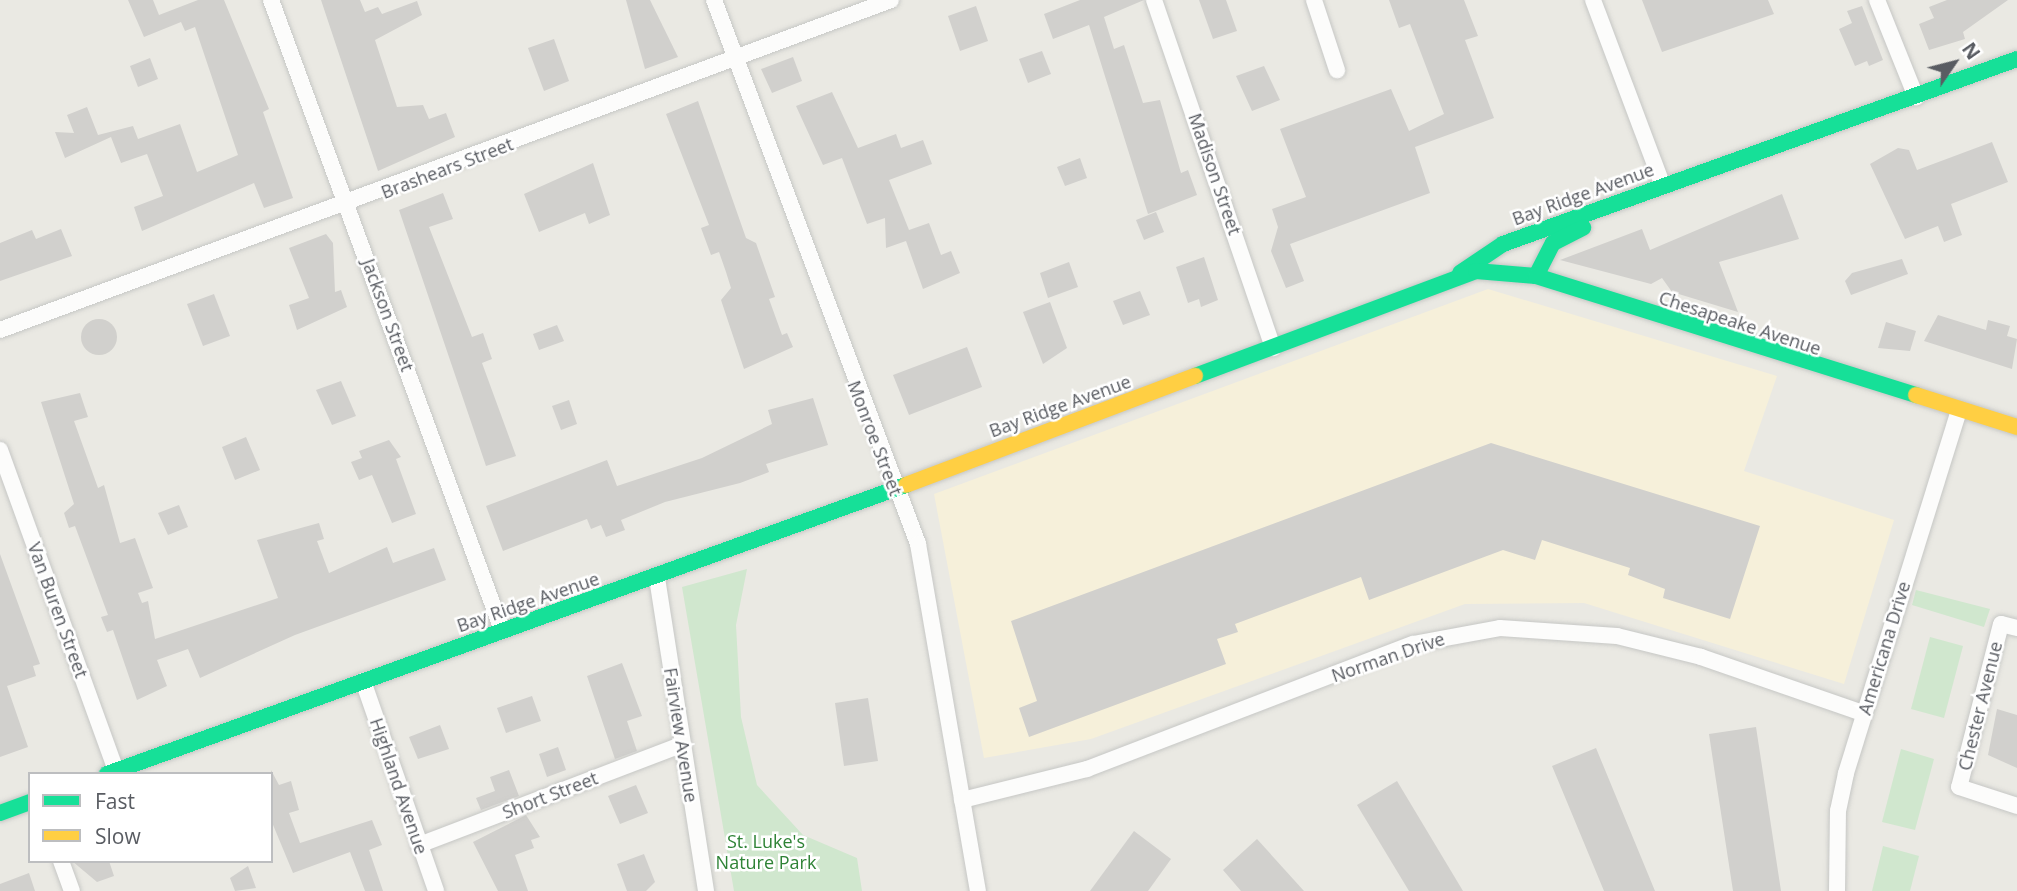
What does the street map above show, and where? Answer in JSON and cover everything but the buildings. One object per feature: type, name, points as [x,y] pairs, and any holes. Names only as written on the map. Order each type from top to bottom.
[{"type":"main road","name":"Bay Ridge Avenue","points":[[111,772],[657,578],[892,488],[1273,348],[1452,281],[1500,245],[2017,59]]},
{"type":"main road","points":[[1536,276],[1553,243],[1592,223],[1607,205]]},
{"type":"main road","name":"Chesapeake Avenue","points":[[1452,281],[1476,271],[1536,276],[2017,427]]},
{"type":"main road","points":[[0,813],[28,803]]},
{"type":"street","name":"Jackson Street","points":[[271,0],[502,631]]},
{"type":"street","name":"Monroe Street","points":[[714,0],[929,583],[978,891]]},
{"type":"street","name":"Brashears Street","points":[[0,330],[348,205],[891,0]]},
{"type":"street","name":"Madison Street","points":[[1154,0],[1273,348]]},
{"type":"street","points":[[1314,0],[1337,70]]},
{"type":"street","points":[[1594,0],[1663,186]]},
{"type":"street","points":[[1877,0],[1916,97]]},
{"type":"street","name":"Americana Drive","points":[[1838,891],[1838,811],[1863,713],[1959,410]]},
{"type":"street","name":"Van Buren Street","points":[[0,450],[111,772]]},
{"type":"street","name":"Fairview Avenue","points":[[657,578],[681,745],[706,891]]},
{"type":"street","name":"Chester Avenue","points":[[2017,628],[2001,624],[1959,787],[2017,806]]},
{"type":"street","name":"Norman Drive","points":[[962,800],[1087,769],[1422,642],[1500,628],[1617,636],[1700,657],[1863,713]]},
{"type":"street","name":"Highland Avenue","points":[[363,681],[436,891]]},
{"type":"street","name":"Short Street","points":[[419,845],[681,745]]},
{"type":"street","points":[[62,863],[72,891]]},
{"type":"shaded area","points":[[1488,289],[1777,376],[1744,471],[1894,520],[1844,684],[1584,603],[1465,604],[1091,739],[984,758],[934,494]]},
{"type":"green space","name":"St. Luke's Nature Park","points":[[747,569],[736,625],[741,717],[757,785],[803,835],[857,858],[862,891],[734,891],[682,587]]},
{"type":"green space","points":[[1916,590],[1990,609],[1984,627],[1912,605]]},
{"type":"green space","points":[[1930,637],[1963,646],[1944,718],[1911,709]]},
{"type":"green space","points":[[1901,749],[1934,759],[1915,830],[1882,822]]},
{"type":"green space","points":[[1883,846],[1919,856],[1910,891],[1872,891]]},
{"type":"traffic: fast","points":[[1460,273],[1503,244],[2017,59]]},
{"type":"traffic: fast","points":[[1536,276],[1553,243],[1583,228]]},
{"type":"traffic: fast","points":[[1195,376],[1476,271],[1536,276],[1916,395]]},
{"type":"traffic: fast","points":[[113,772],[906,485]]},
{"type":"traffic: fast","points":[[0,813],[28,803]]},
{"type":"traffic: slow","points":[[906,485],[1195,376]]},
{"type":"traffic: slow","points":[[1916,395],[2017,427]]}]
